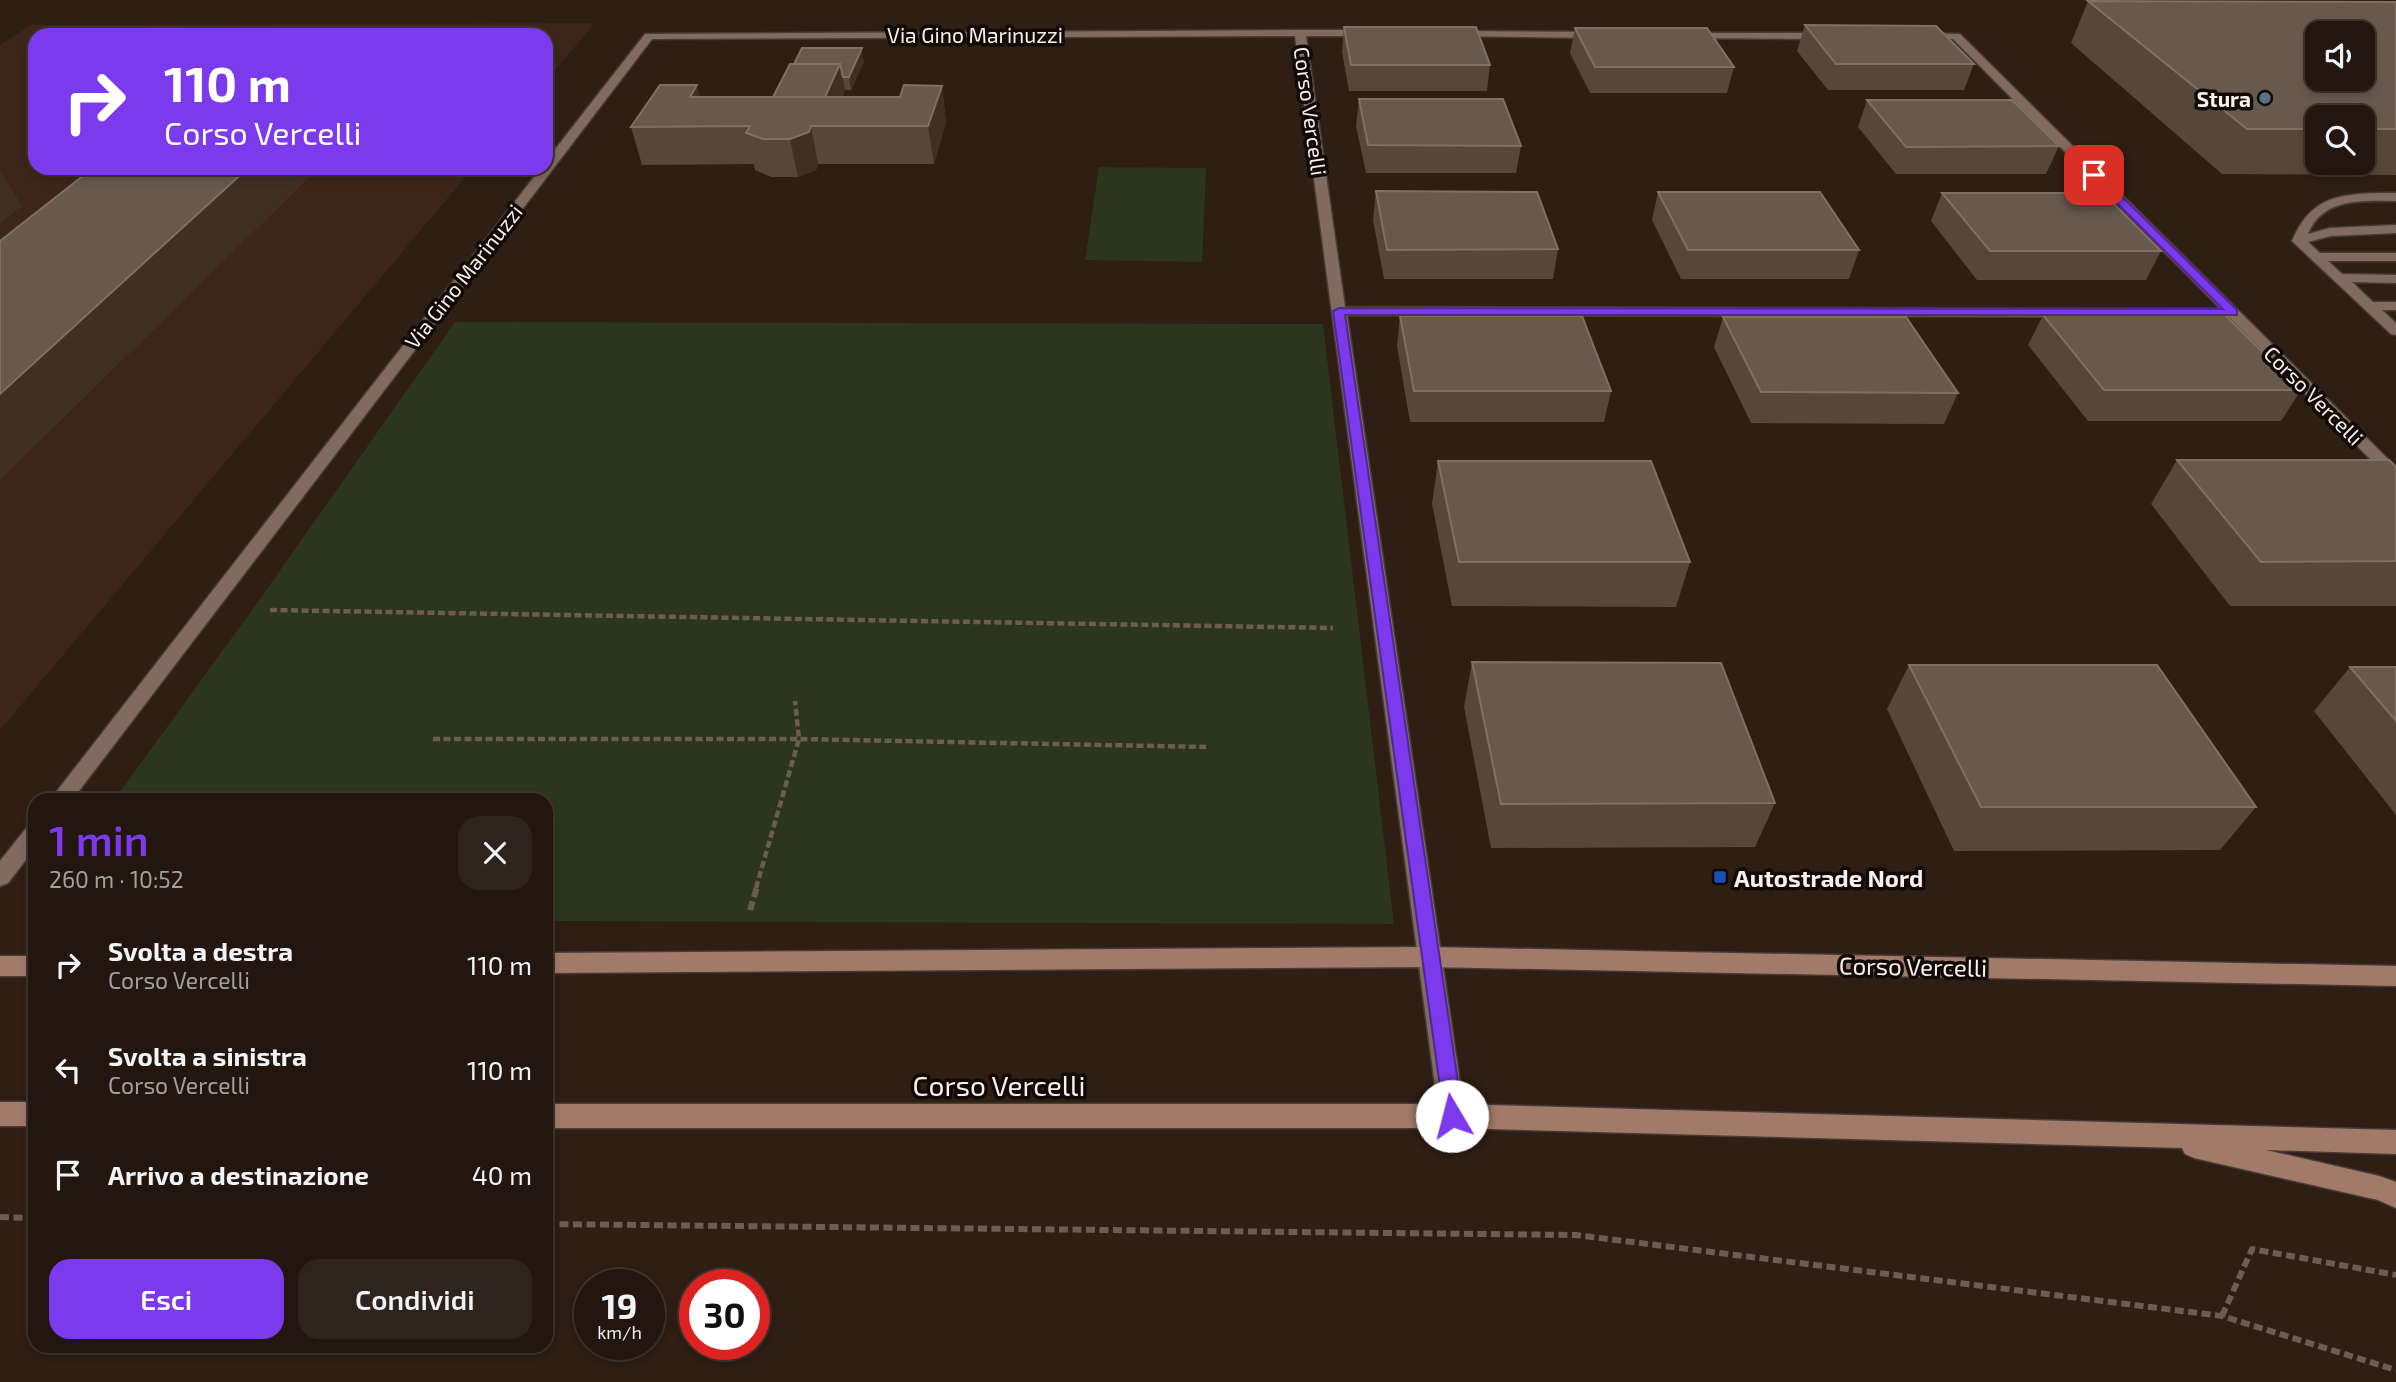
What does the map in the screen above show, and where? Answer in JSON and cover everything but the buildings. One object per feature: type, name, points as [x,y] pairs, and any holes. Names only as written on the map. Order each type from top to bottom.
[{"type":"main road","name":"Corso Vercelli","points":[[553,963],[1429,957],[2396,976]]},
{"type":"main road","points":[[0,967],[28,966]]},
{"type":"main road","points":[[0,1114],[28,1114]]},
{"type":"main road","name":"Corso Vercelli","points":[[553,1116],[1452,1116],[2396,1142]]},
{"type":"main road","points":[[2152,1136],[2379,1188],[2396,1195]]},
{"type":"street","name":"Corso Vercelli","points":[[1384,33],[1300,33],[1452,1116]]},
{"type":"street","name":"Via Gino Marinuzzi","points":[[553,160],[649,36],[1300,33]]},
{"type":"street","points":[[1440,34],[1607,35]]},
{"type":"street","points":[[1677,35],[1844,36]]},
{"type":"street","name":"Corso Vercelli","points":[[1914,36],[1956,36],[2396,476]]},
{"type":"street","name":"Via Gino Marinuzzi","points":[[65,793],[542,175]]},
{"type":"street","points":[[2298,241],[2304,224],[2316,210],[2336,201],[2355,197],[2396,197]]},
{"type":"street","points":[[2298,241],[2330,232],[2396,229]]},
{"type":"street","points":[[2298,241],[2396,331]]},
{"type":"street","points":[[2315,257],[2396,257]]},
{"type":"street","points":[[2338,278],[2396,279]]},
{"type":"street","points":[[2368,306],[2396,306]]},
{"type":"street","points":[[1339,311],[2233,313]]},
{"type":"street","points":[[0,877],[28,841]]},
{"type":"path","points":[[207,609],[1383,628]]},
{"type":"path","points":[[736,961],[799,740],[795,701]]},
{"type":"path","points":[[433,739],[799,740],[1206,747]]},
{"type":"path","points":[[0,1217],[28,1218]]},
{"type":"path","points":[[553,1224],[1576,1235],[2222,1316],[2396,1370]]},
{"type":"path","points":[[2222,1316],[2252,1250],[2396,1275]]},
{"type":"shaded area","points":[[595,23],[553,73],[553,28],[28,28],[28,175],[467,175],[0,730],[0,45],[31,25]]},
{"type":"green space","points":[[1099,167],[1206,168],[1202,262],[1085,260]]},
{"type":"green space","points":[[455,322],[1323,324],[1394,924],[553,921],[553,793],[119,793]]},
{"type":"place","name":"Stura","points":[[2265,98]]},
{"type":"place","name":"Autostrade Nord","points":[[1720,877]]},
{"type":"route","points":[[1452,1116],[1339,311],[2233,313],[2094,175]]}]
